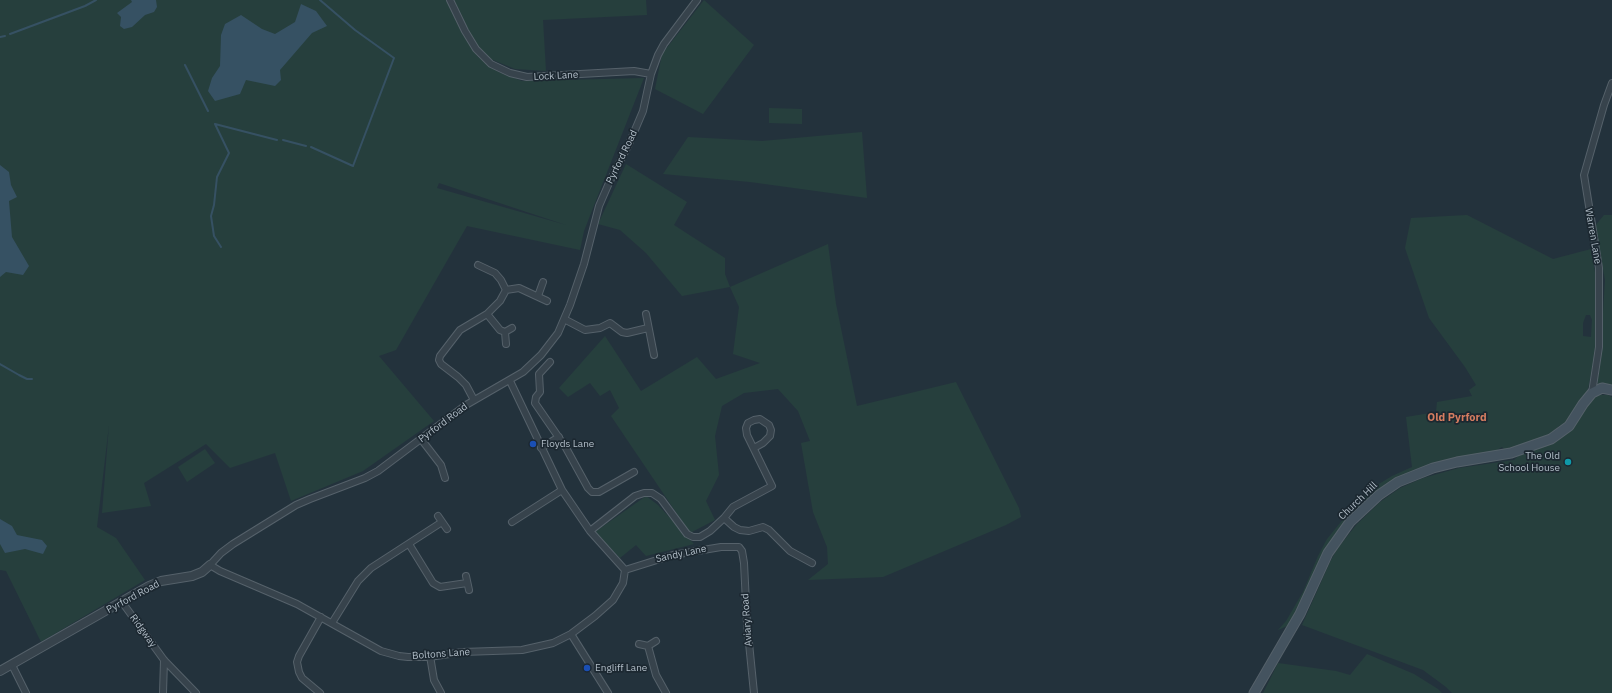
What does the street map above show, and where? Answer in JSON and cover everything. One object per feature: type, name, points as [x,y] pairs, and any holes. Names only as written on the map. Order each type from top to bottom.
[{"type":"main road","points":[[1592,393],[1602,388],[1612,390]]},
{"type":"main road","name":"Church Hill","points":[[1254,693],[1300,614],[1328,553],[1350,522],[1379,495],[1398,482],[1434,468],[1457,462],[1511,453],[1551,439],[1569,426],[1582,404],[1592,393]]},
{"type":"street","name":"Lock Lane","points":[[450,0],[476,50],[491,64],[510,73],[527,78],[634,71],[651,74]]},
{"type":"street","name":"Pyrford Road","points":[[0,672],[161,581],[192,576],[202,572],[221,553],[233,544],[284,512],[310,499],[365,478],[378,471],[422,439],[443,421],[474,400],[510,381],[541,356],[553,341],[564,319],[584,264],[599,206],[638,124],[645,104],[651,74],[658,55],[664,44],[697,0]]},
{"type":"street","name":"Warren Lane","points":[[1592,393],[1599,346],[1599,268],[1584,175],[1612,83]]},
{"type":"street","points":[[483,265],[495,273],[501,280],[506,290]]},
{"type":"street","points":[[538,296],[543,282]]},
{"type":"street","points":[[506,290],[519,288],[547,301]]},
{"type":"street","points":[[474,400],[466,385],[441,364],[439,360],[440,356],[460,330],[487,314],[500,301],[506,290]]},
{"type":"street","points":[[487,314],[500,330],[505,332]]},
{"type":"street","points":[[646,314],[654,356]]},
{"type":"street","points":[[564,319],[585,330],[600,328],[610,323],[627,334],[648,328]]},
{"type":"street","points":[[505,332],[512,328]]},
{"type":"street","points":[[505,332],[506,344]]},
{"type":"street","points":[[550,362],[539,374],[540,392],[535,401],[537,407],[566,448],[588,488],[592,492],[599,492],[634,472]]},
{"type":"street","points":[[510,381],[562,490],[590,531],[625,570]]},
{"type":"street","points":[[590,531],[635,496],[644,493],[652,493],[661,499],[687,534],[693,537],[700,537],[710,531],[733,507],[772,486],[747,435],[746,428],[748,424],[754,420],[760,419],[769,425],[771,430],[770,436],[763,443],[754,448]]},
{"type":"street","points":[[541,448],[559,437]]},
{"type":"street","points":[[422,439],[441,465],[445,478]]},
{"type":"street","points":[[512,522],[562,490]]},
{"type":"street","points":[[438,516],[447,529]]},
{"type":"street","points":[[724,518],[740,530],[749,531],[763,527],[769,530],[790,551],[812,563]]},
{"type":"street","points":[[332,623],[358,581],[371,568],[442,522]]},
{"type":"street","points":[[409,544],[433,584],[440,587],[467,583]]},
{"type":"street","name":"Sandy Lane","points":[[625,570],[672,555],[721,546],[739,547]]},
{"type":"street","name":"Aviary Road","points":[[739,547],[742,551],[744,563],[747,623],[754,693]]},
{"type":"street","name":"Boltons Lane","points":[[210,565],[220,571],[290,601],[380,651],[408,657],[536,648],[553,643],[571,634],[612,600],[623,583],[625,570]]},
{"type":"street","points":[[466,576],[469,590]]},
{"type":"street","name":"Ridgway","points":[[122,602],[164,660],[196,693]]},
{"type":"street","points":[[320,693],[302,678],[297,662],[321,617]]},
{"type":"street","points":[[571,634],[608,693]]},
{"type":"street","points":[[639,644],[648,646],[656,640]]},
{"type":"street","points":[[648,646],[656,675],[666,693]]},
{"type":"street","points":[[430,656],[434,680],[441,693]]},
{"type":"street","points":[[163,693],[164,660]]},
{"type":"street","points":[[12,665],[26,693]]},
{"type":"green space","points":[[0,0],[447,0],[463,35],[478,57],[499,72],[522,81],[644,78],[584,231],[580,250],[467,226],[396,350],[379,356],[434,421],[363,471],[291,501],[275,453],[230,468],[206,444],[144,483],[151,506],[102,513],[109,425],[97,527],[116,538],[145,580],[41,642],[6,571],[0,570]],"holes":[[[439,183],[566,225],[437,188]]]},
{"type":"green space","points":[[454,0],[646,0],[647,15],[543,20],[546,71],[515,69],[481,55]]},
{"type":"green space","points":[[704,0],[754,45],[703,114],[655,89],[662,54]]},
{"type":"green space","points":[[769,108],[802,109],[802,124],[769,123]]},
{"type":"green space","points":[[862,132],[867,198],[750,182],[663,174],[688,137],[762,141]]},
{"type":"green space","points":[[626,164],[687,202],[674,225],[725,258],[725,274],[730,287],[682,296],[646,253],[620,230],[598,224]]},
{"type":"green space","points":[[1467,215],[1553,259],[1591,249],[1595,272],[1597,312],[1596,350],[1588,389],[1567,423],[1559,426],[1550,435],[1512,449],[1504,449],[1502,447],[1492,453],[1415,472],[1350,520],[1292,624],[1278,630],[1286,621],[1303,592],[1327,539],[1358,501],[1374,487],[1392,476],[1412,467],[1406,417],[1436,412],[1437,402],[1472,396],[1469,390],[1476,385],[1465,367],[1429,318],[1405,248],[1411,218]],"holes":[[[1586,315],[1590,315],[1592,320],[1591,337],[1583,336],[1583,323]]]},
{"type":"green space","points":[[1604,215],[1612,215],[1612,389],[1597,389],[1605,280],[1595,226]]},
{"type":"green space","points":[[828,244],[836,304],[857,406],[956,382],[1019,508],[1021,517],[1006,525],[883,577],[808,580],[828,564],[827,547],[813,512],[801,443],[810,441],[798,411],[778,389],[744,393],[722,406],[715,436],[719,475],[706,501],[715,520],[690,533],[611,416],[619,408],[610,390],[600,396],[590,383],[568,397],[559,388],[605,336],[641,391],[697,357],[716,379],[760,363],[733,354],[739,307],[730,287]]},
{"type":"green space","points":[[1600,395],[1608,395],[1612,397],[1612,693],[1452,693],[1423,670],[1302,625],[1337,549],[1357,524],[1380,502],[1400,488],[1423,478],[1459,468],[1514,460],[1521,453],[1556,440],[1565,435],[1592,398]]},
{"type":"green space","points":[[205,449],[215,463],[187,482],[178,467]]},
{"type":"green space","points":[[646,496],[658,505],[694,544],[646,556],[636,545],[620,558],[595,532]]},
{"type":"green space","points":[[1367,654],[1414,674],[1442,693],[1263,693],[1278,663],[1336,671],[1350,675]]},
{"type":"water","points":[[131,0],[156,0],[157,7],[154,12],[145,15],[132,27],[124,29],[120,26],[121,17],[117,13],[132,2]]},
{"type":"water","points":[[301,4],[316,11],[327,26],[312,33],[280,70],[281,80],[275,86],[246,80],[240,94],[215,101],[208,91],[212,78],[220,66],[221,35],[225,24],[241,15],[262,29],[275,34],[295,22]]},
{"type":"water","points":[[0,165],[9,172],[11,185],[17,197],[9,201],[12,237],[29,266],[23,275],[6,272],[0,277]]},
{"type":"water","points":[[0,519],[12,526],[17,535],[42,540],[47,546],[43,554],[25,549],[5,553],[0,544]]},
{"type":"waterway","points":[[10,34],[85,6],[96,0]]},
{"type":"waterway","points":[[311,147],[353,166],[394,58],[355,30],[320,0]]},
{"type":"waterway","points":[[0,37],[5,36]]},
{"type":"waterway","points":[[185,65],[208,111]]},
{"type":"waterway","points":[[215,124],[229,153],[217,177],[214,205],[211,216],[214,236],[221,247]]},
{"type":"waterway","points":[[215,124],[277,140]]},
{"type":"waterway","points":[[283,140],[306,146]]},
{"type":"waterway","points":[[0,364],[27,379],[32,379]]},
{"type":"place","name":"Floyds Lane","points":[[533,444]]},
{"type":"place","name":"The Old School House","points":[[1568,462]]},
{"type":"place","name":"Engliff Lane","points":[[587,668]]},
{"type":"district","name":"Old Pyrford","points":[[1457,418]]}]
